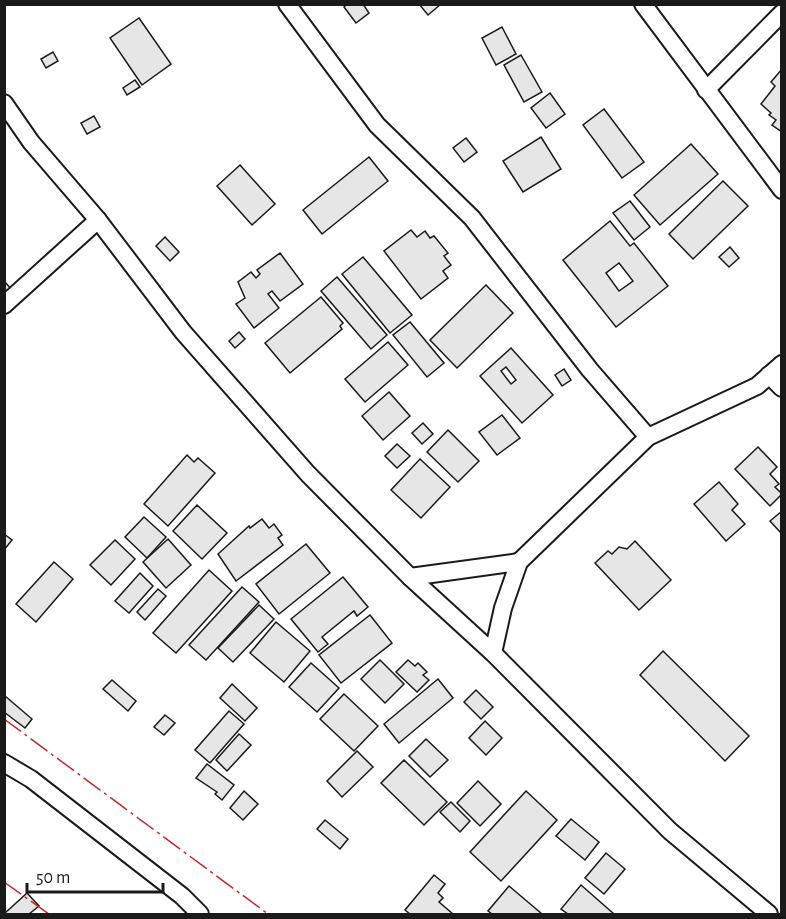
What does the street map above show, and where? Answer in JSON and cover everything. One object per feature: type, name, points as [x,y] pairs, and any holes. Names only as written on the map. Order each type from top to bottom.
[{"type":"street","points":[[287,4],[377,125],[472,218],[590,369],[648,437]]},
{"type":"street","points":[[644,4],[782,190]]},
{"type":"street","points":[[706,90],[782,13]]},
{"type":"street","points":[[4,103],[31,142],[98,220],[183,332],[308,474],[410,577],[493,653],[670,831],[769,915]]},
{"type":"street","points":[[4,305],[98,220]]},
{"type":"street","points":[[493,653],[503,608],[519,562],[648,437],[757,386],[775,369],[782,388]]},
{"type":"street","points":[[410,577],[519,562]]},
{"type":"street","points":[[4,763],[31,779],[182,896],[200,915]]},
{"type":"building","points":[[347,4],[363,4],[369,13],[356,23],[344,7]]},
{"type":"building","points":[[419,4],[441,4],[428,15]]},
{"type":"building","points":[[139,18],[171,64],[142,85],[110,38]]},
{"type":"building","points":[[502,27],[516,54],[496,65],[482,38]]},
{"type":"building","points":[[53,52],[58,61],[46,68],[41,59]]},
{"type":"building","points":[[521,55],[542,92],[524,102],[504,65]]},
{"type":"building","points":[[782,69],[782,132],[772,125],[776,120],[761,104],[775,86],[771,82]]},
{"type":"building","points":[[135,80],[140,87],[127,95],[123,88]]},
{"type":"building","points":[[550,93],[565,114],[546,128],[531,108]]},
{"type":"building","points":[[604,109],[644,162],[622,178],[583,125]]},
{"type":"building","points":[[94,116],[100,127],[87,134],[81,123]]},
{"type":"building","points":[[541,137],[561,169],[523,192],[503,161]]},
{"type":"building","points":[[466,138],[477,152],[464,162],[453,148]]},
{"type":"building","points":[[691,144],[718,174],[660,225],[634,195]]},
{"type":"building","points":[[369,157],[388,181],[322,234],[303,210]]},
{"type":"building","points":[[240,165],[275,204],[252,225],[217,186]]},
{"type":"building","points":[[723,181],[748,206],[693,259],[669,234]]},
{"type":"building","points":[[630,201],[650,227],[634,240],[613,213]]},
{"type":"building","points":[[610,221],[630,246],[634,243],[668,286],[616,327],[563,260]],"holes":[[[619,263],[633,281],[619,291],[606,273]]]},
{"type":"building","points":[[411,230],[417,237],[425,231],[430,238],[434,236],[448,253],[444,256],[451,265],[443,271],[448,278],[421,299],[384,251]]},
{"type":"building","points":[[165,237],[179,252],[170,261],[156,246]]},
{"type":"building","points":[[730,247],[739,258],[729,267],[719,257]]},
{"type":"building","points":[[280,253],[303,284],[280,301],[272,291],[268,294],[279,308],[254,328],[236,304],[245,298],[238,282],[251,272],[256,278],[260,274],[257,270]]},
{"type":"building","points":[[363,257],[412,315],[390,333],[342,274]]},
{"type":"building","points":[[337,277],[387,335],[371,349],[321,291]]},
{"type":"building","points":[[4,281],[12,290],[4,296]]},
{"type":"building","points":[[486,285],[513,313],[457,368],[430,340]]},
{"type":"building","points":[[321,297],[343,323],[340,326],[342,329],[290,373],[265,343]]},
{"type":"building","points":[[410,322],[444,363],[427,377],[393,335]]},
{"type":"building","points":[[239,332],[245,339],[235,348],[229,341]]},
{"type":"building","points":[[388,342],[408,365],[365,402],[345,379]]},
{"type":"building","points":[[511,348],[553,395],[522,423],[480,376]],"holes":[[[506,367],[516,380],[511,384],[501,371]]]},
{"type":"building","points":[[564,369],[571,380],[562,386],[555,375]]},
{"type":"building","points":[[389,392],[410,416],[383,440],[362,416]]},
{"type":"building","points":[[502,415],[520,438],[497,455],[479,432]]},
{"type":"building","points":[[423,423],[433,434],[422,444],[412,433]]},
{"type":"building","points":[[448,430],[479,461],[458,482],[427,452]]},
{"type":"building","points":[[397,444],[410,456],[397,468],[385,456]]},
{"type":"building","points":[[758,447],[777,467],[770,474],[779,484],[775,487],[782,494],[770,506],[735,469]]},
{"type":"building","points":[[187,455],[194,462],[198,458],[215,473],[168,526],[144,504]]},
{"type":"building","points":[[420,459],[450,487],[421,518],[391,490]]},
{"type":"building","points":[[719,482],[738,504],[732,510],[745,524],[726,541],[694,504]]},
{"type":"building","points":[[197,505],[227,533],[202,559],[173,531]]},
{"type":"building","points":[[782,511],[782,534],[770,521]]},
{"type":"building","points":[[144,517],[166,537],[147,558],[125,537]]},
{"type":"building","points":[[262,519],[269,528],[274,524],[282,535],[278,538],[283,545],[236,581],[218,554],[249,526],[250,528]]},
{"type":"building","points":[[4,534],[12,540],[4,550]]},
{"type":"building","points":[[168,539],[191,565],[166,588],[143,562]]},
{"type":"building","points":[[115,540],[135,559],[111,585],[90,565]]},
{"type":"building","points":[[635,541],[671,580],[639,610],[595,563],[608,551],[612,554],[619,547],[627,549]]},
{"type":"building","points":[[306,544],[330,573],[279,614],[256,584]]},
{"type":"building","points":[[54,562],[73,579],[36,622],[16,604]]},
{"type":"building","points":[[209,570],[232,591],[176,653],[153,633]]},
{"type":"building","points":[[140,573],[153,586],[129,613],[115,601]]},
{"type":"building","points":[[343,577],[368,607],[357,616],[354,611],[322,637],[328,644],[318,652],[291,619]]},
{"type":"building","points":[[242,587],[259,602],[206,660],[189,645]]},
{"type":"building","points":[[158,589],[166,596],[145,620],[137,612]]},
{"type":"building","points":[[259,605],[274,619],[233,662],[218,648]]},
{"type":"building","points":[[370,615],[392,643],[341,683],[319,655]]},
{"type":"building","points":[[276,622],[310,651],[284,682],[250,653]]},
{"type":"building","points":[[663,651],[749,736],[725,761],[640,675]]},
{"type":"building","points":[[380,660],[404,684],[385,703],[361,679]]},
{"type":"building","points":[[408,660],[415,666],[418,663],[427,672],[423,675],[429,680],[417,692],[396,672]]},
{"type":"building","points":[[311,663],[339,688],[317,712],[289,687]]},
{"type":"building","points":[[438,679],[453,698],[399,743],[384,724]]},
{"type":"building","points":[[112,680],[136,701],[128,711],[103,689]]},
{"type":"building","points":[[232,684],[257,708],[245,721],[220,698]]},
{"type":"building","points":[[476,690],[493,707],[481,719],[464,702]]},
{"type":"building","points":[[344,694],[378,726],[354,751],[320,719]]},
{"type":"building","points":[[5,696],[32,719],[25,728],[4,712]]},
{"type":"building","points":[[229,711],[244,724],[210,763],[195,750]]},
{"type":"building","points":[[165,715],[175,723],[164,735],[154,727]]},
{"type":"building","points":[[485,721],[502,738],[486,755],[469,738]]},
{"type":"building","points":[[239,734],[251,745],[227,771],[216,760]]},
{"type":"building","points":[[426,739],[448,760],[430,777],[409,756]]},
{"type":"building","points":[[357,751],[373,767],[342,797],[327,781]]},
{"type":"building","points":[[404,760],[447,802],[424,825],[381,783]]},
{"type":"building","points":[[207,764],[234,785],[222,800],[215,794],[217,792],[196,778]]},
{"type":"building","points":[[478,781],[501,804],[480,826],[457,803]]},
{"type":"building","points":[[244,791],[258,804],[243,820],[230,808]]},
{"type":"building","points":[[526,791],[557,820],[501,881],[470,852]]},
{"type":"building","points":[[451,802],[470,821],[460,832],[440,812]]},
{"type":"building","points":[[571,819],[599,842],[585,860],[556,836]]},
{"type":"building","points":[[325,820],[348,839],[340,849],[317,829]]},
{"type":"building","points":[[606,853],[625,869],[604,894],[585,878]]},
{"type":"building","points":[[434,875],[445,884],[438,893],[443,898],[439,902],[453,914],[410,914],[405,910]]},
{"type":"building","points":[[581,885],[614,914],[568,914],[561,909]]},
{"type":"building","points":[[509,886],[542,914],[492,914],[488,911]]},
{"type":"building","points":[[27,893],[39,906],[29,914],[4,914]]},
{"type":"power","points":[[4,719],[268,914]]},
{"type":"power","points":[[4,882],[49,914]]}]
